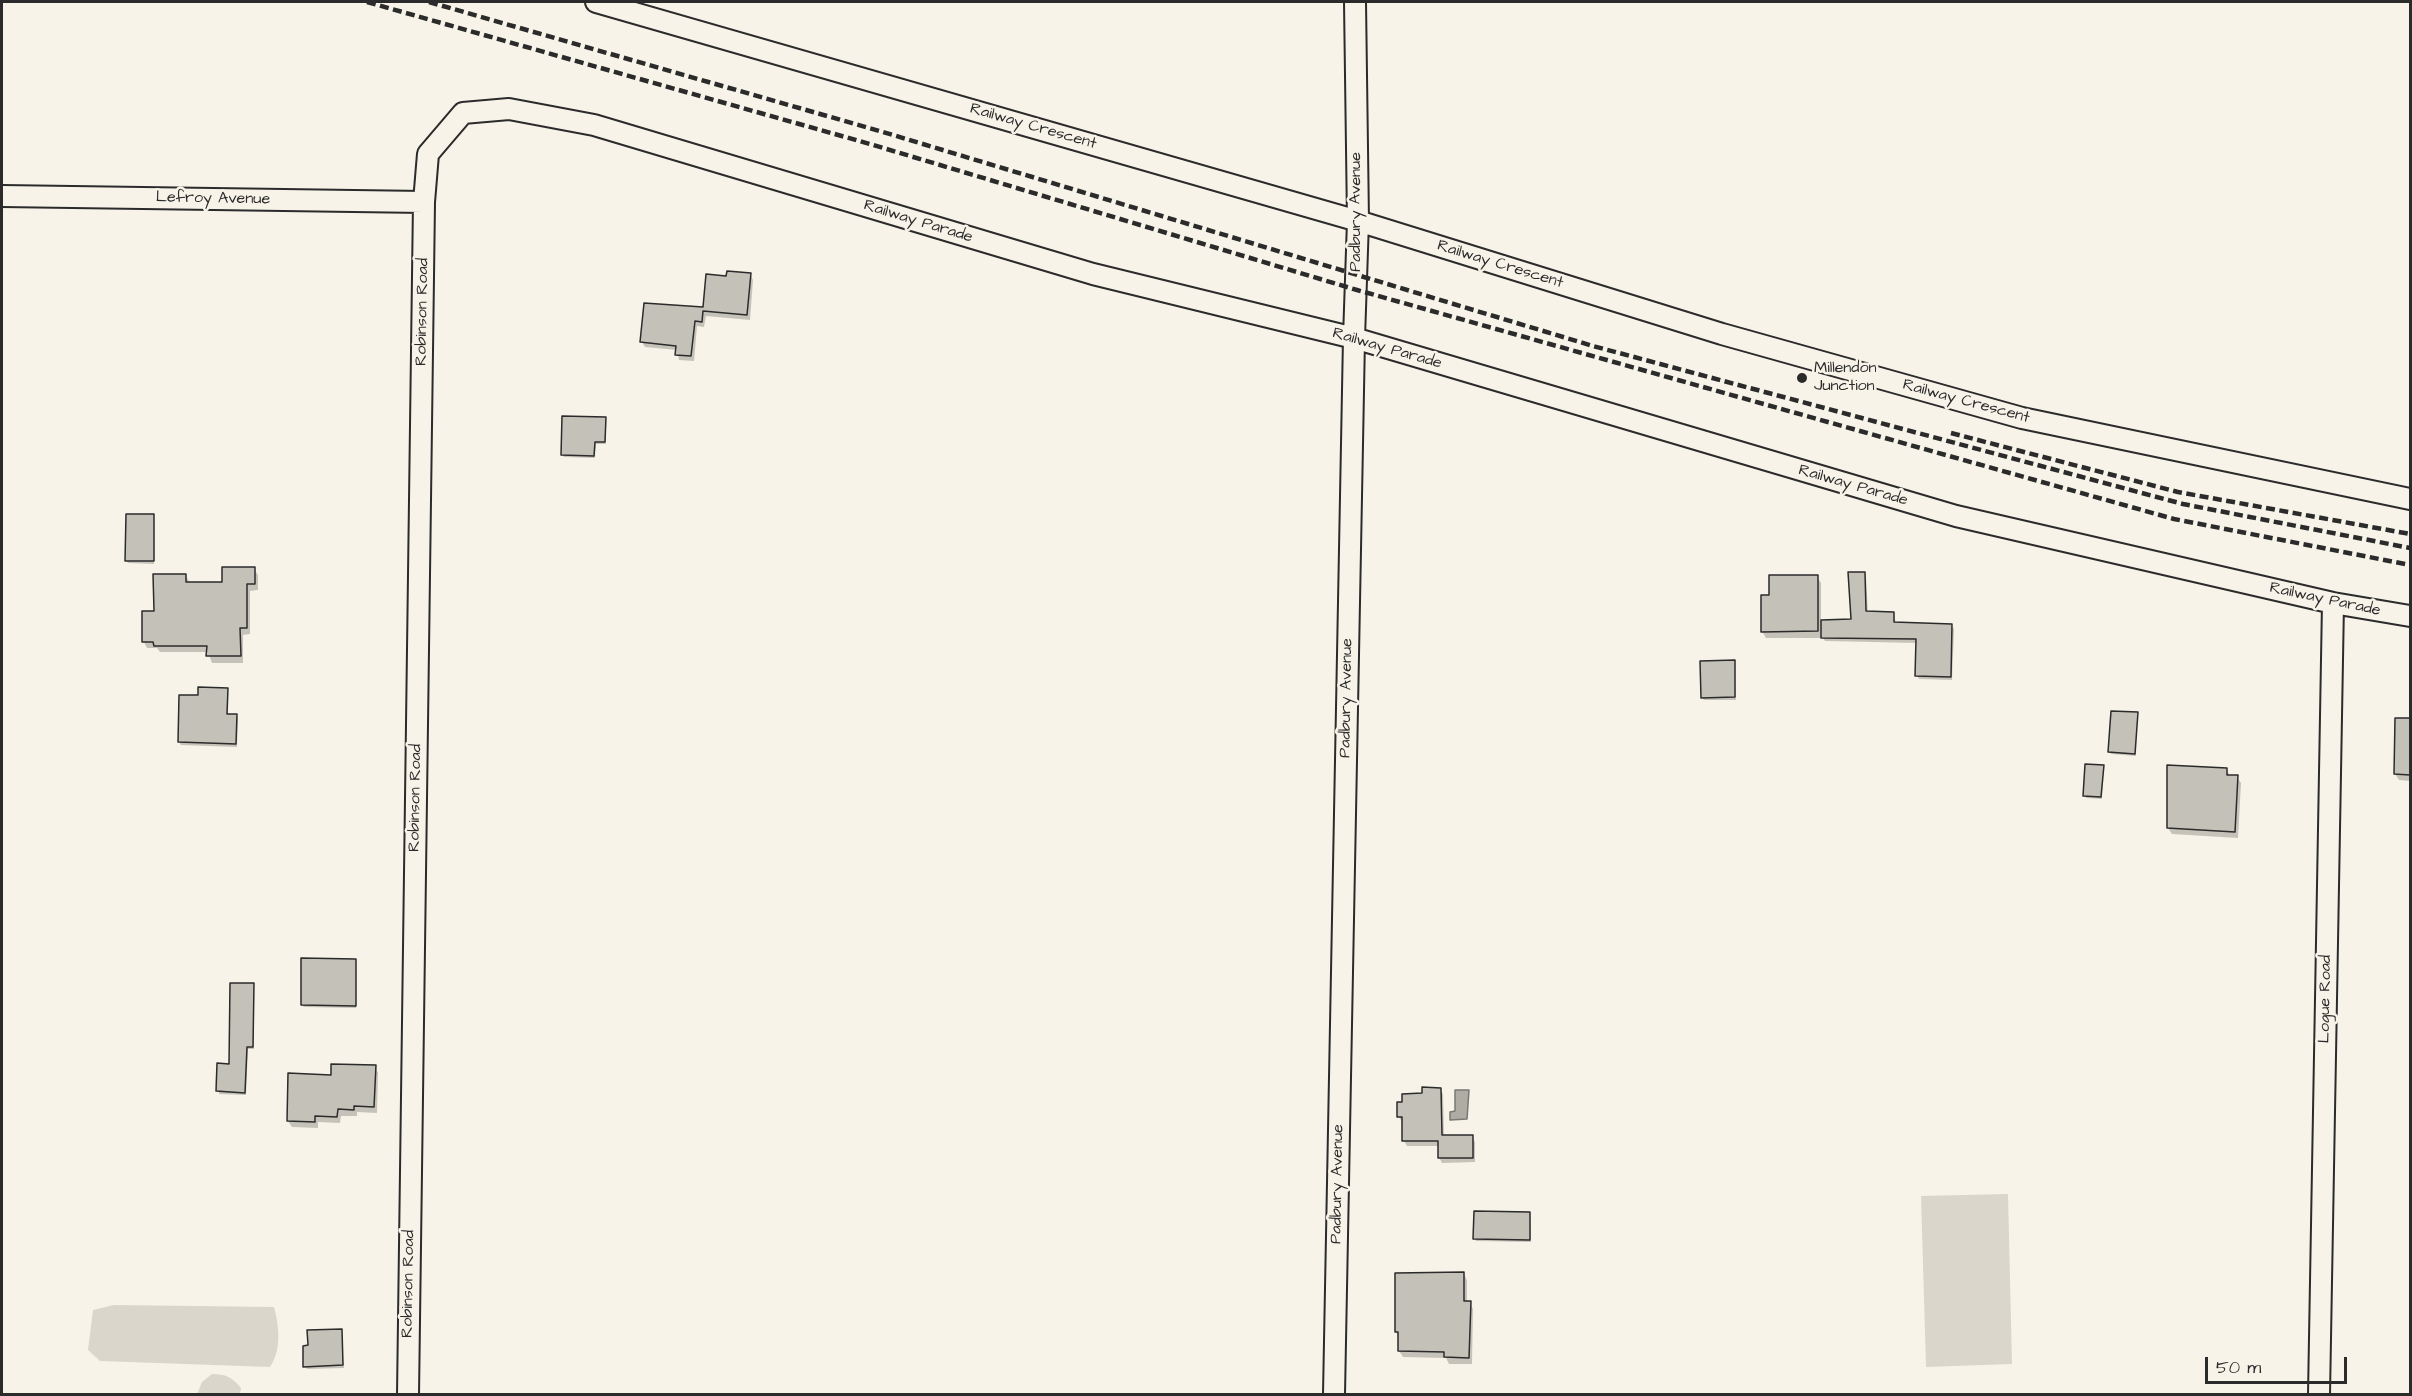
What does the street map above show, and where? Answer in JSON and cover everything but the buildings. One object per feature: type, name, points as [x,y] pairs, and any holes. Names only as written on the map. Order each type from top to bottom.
[{"type":"street","name":"Railway Crescent","points":[[596,2],[1358,220],[1722,334],[2022,418],[2410,499]]},
{"type":"street","name":"Padbury Avenue","points":[[1334,1395],[1358,220],[1355,2]]},
{"type":"street","name":"Railway Parade","points":[[424,202],[428,154],[463,113],[509,109],[594,125],[1093,274],[1354,338],[1956,516],[2333,603],[2410,616]]},
{"type":"street","name":"Lefroy Avenue","points":[[2,196],[424,202]]},
{"type":"street","name":"Robinson Road","points":[[408,1395],[424,202]]},
{"type":"street","name":"Logue Road","points":[[2319,1395],[2333,603]]},
{"type":"shaded area","points":[[1455,1090],[1469,1090],[1467,1119],[1450,1120],[1450,1112],[1455,1111]]},
{"type":"shaded area","points":[[2008,1194],[2012,1364],[1926,1367],[1921,1196]]},
{"type":"shaded area","points":[[114,1305],[274,1307],[278,1345],[274,1360],[270,1367],[100,1361],[88,1350],[93,1310]]},
{"type":"shaded area","points":[[212,1374],[232,1379],[241,1388],[240,1394],[197,1394],[202,1382]]},
{"type":"railway","points":[[367,2],[870,144],[1357,290],[2174,519],[2410,565]]},
{"type":"railway","points":[[429,2],[883,132],[1593,346],[2183,504],[2410,548]]},
{"type":"railway","points":[[1951,433],[2178,492],[2410,534]]},
{"type":"place","name":"Millendon Junction","points":[[1802,378]]}]
